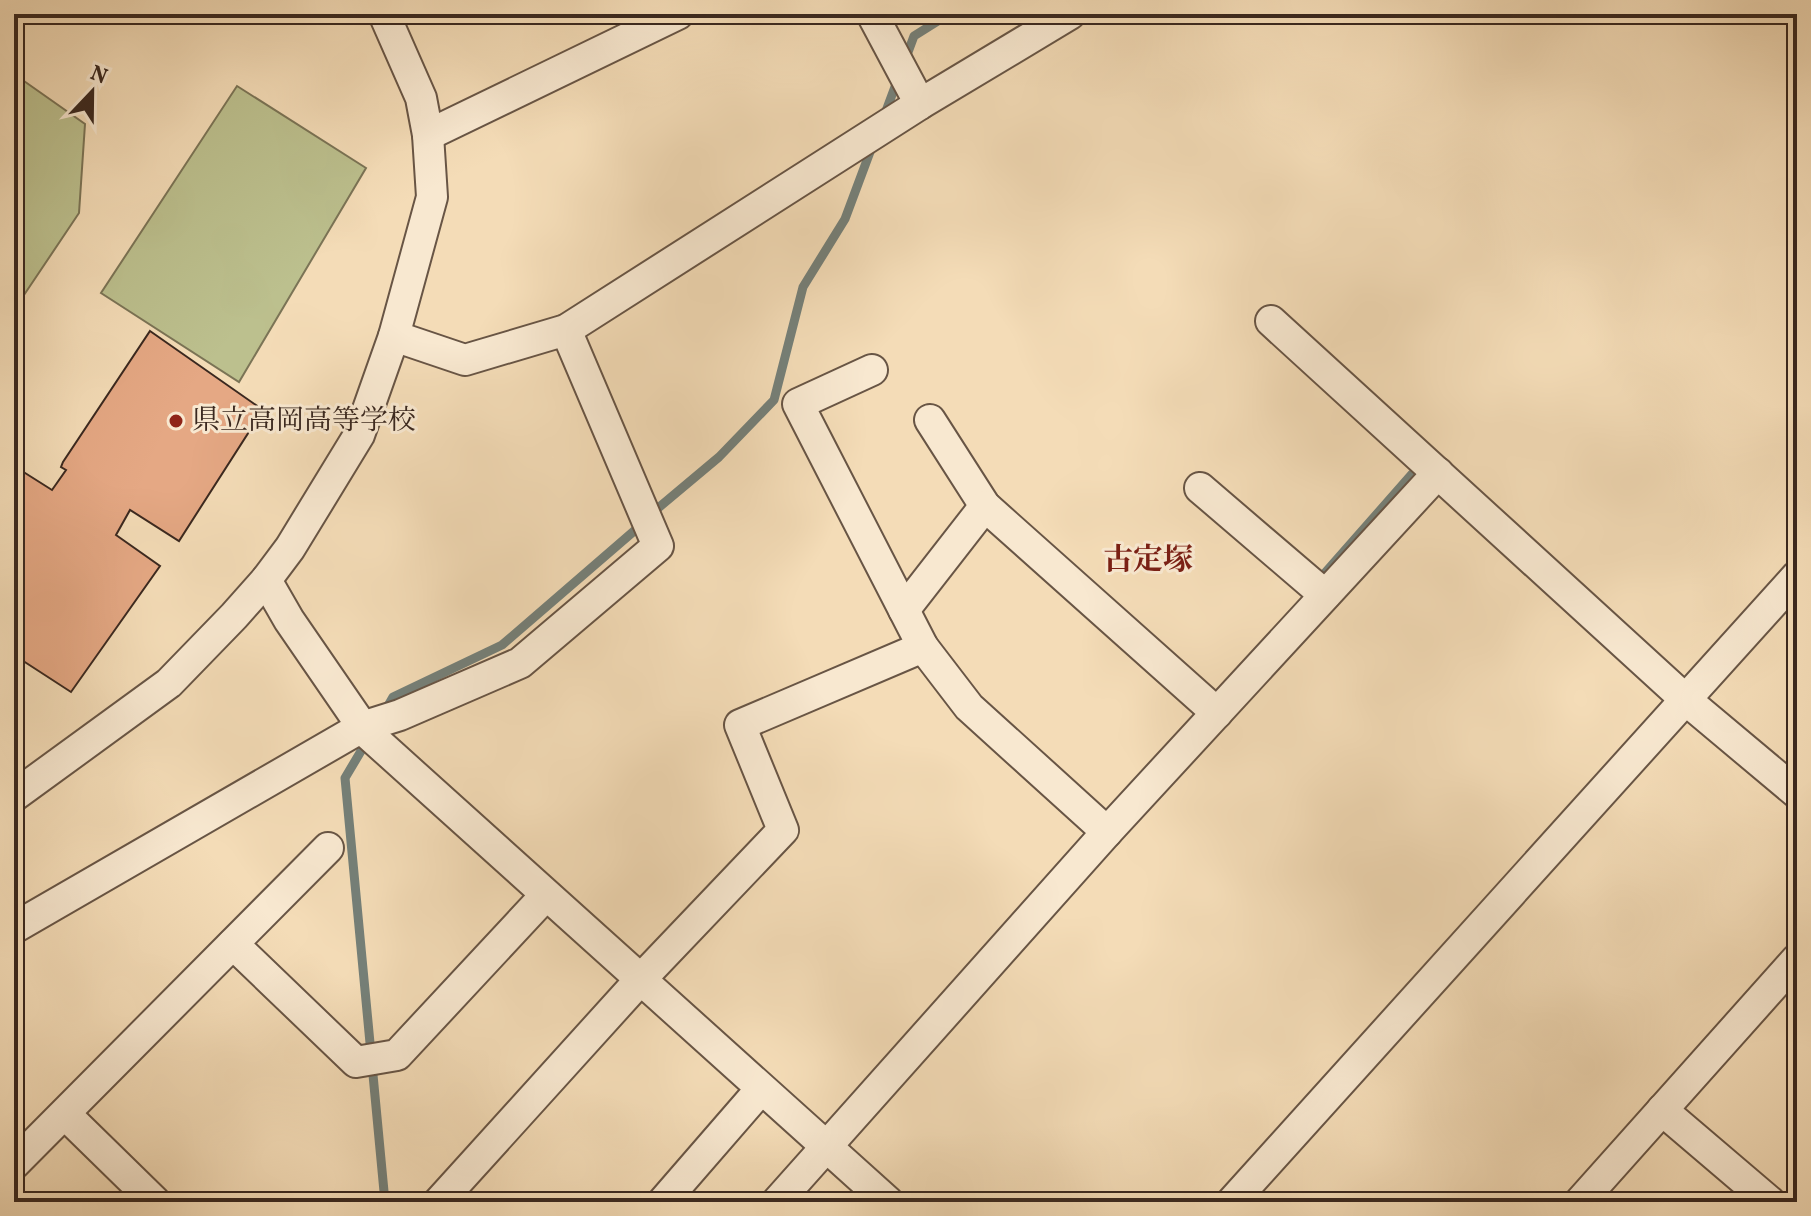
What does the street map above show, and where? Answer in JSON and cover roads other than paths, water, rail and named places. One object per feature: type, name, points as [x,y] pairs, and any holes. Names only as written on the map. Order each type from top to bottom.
[{"type":"street","points":[[14,796],[169,683],[266,580],[312,513],[359,435],[394,336],[432,197],[428,135],[421,98],[384,14]]},
{"type":"street","points":[[428,135],[678,14]]},
{"type":"street","points":[[872,14],[920,104]]},
{"type":"street","points":[[394,336],[465,360],[566,330],[920,104],[1070,14]]},
{"type":"street","points":[[1271,321],[1686,700],[1797,793]]},
{"type":"street","points":[[14,928],[377,729],[520,663],[658,546],[566,330]]},
{"type":"street","points":[[872,370],[798,404],[923,647],[969,707],[1107,832]]},
{"type":"street","points":[[930,420],[985,506],[1217,713]]},
{"type":"street","points":[[777,1202],[1107,832],[1438,473]]},
{"type":"street","points":[[1200,488],[1325,595]]},
{"type":"street","points":[[904,610],[985,506]]},
{"type":"street","points":[[1232,1202],[1797,576]]},
{"type":"street","points":[[266,580],[289,620],[377,729],[546,895],[888,1202]]},
{"type":"street","points":[[439,1202],[640,980],[783,830],[740,725],[923,647]]},
{"type":"street","points":[[14,1164],[328,848]]},
{"type":"street","points":[[233,944],[356,1062],[397,1055],[546,895]]},
{"type":"street","points":[[1580,1202],[1797,959]]},
{"type":"street","points":[[663,1202],[761,1089]]},
{"type":"street","points":[[1662,1110],[1770,1202]]},
{"type":"street","points":[[65,1114],[155,1202]]},
{"type":"waterway","points":[[904,63],[914,36],[949,14]]},
{"type":"waterway","points":[[883,119],[899,76]]},
{"type":"waterway","points":[[651,514],[719,457],[774,400],[803,287],[845,219],[873,144]]},
{"type":"waterway","points":[[1317,582],[1412,474]]},
{"type":"waterway","points":[[385,711],[393,697],[502,645],[641,525]]},
{"type":"waterway","points":[[367,741],[345,778],[385,1202]]},
{"type":"place","name":"県立高岡高等学校","points":[[176,421]]},
{"type":"district","name":"古定塚","points":[[1148,561]]}]
